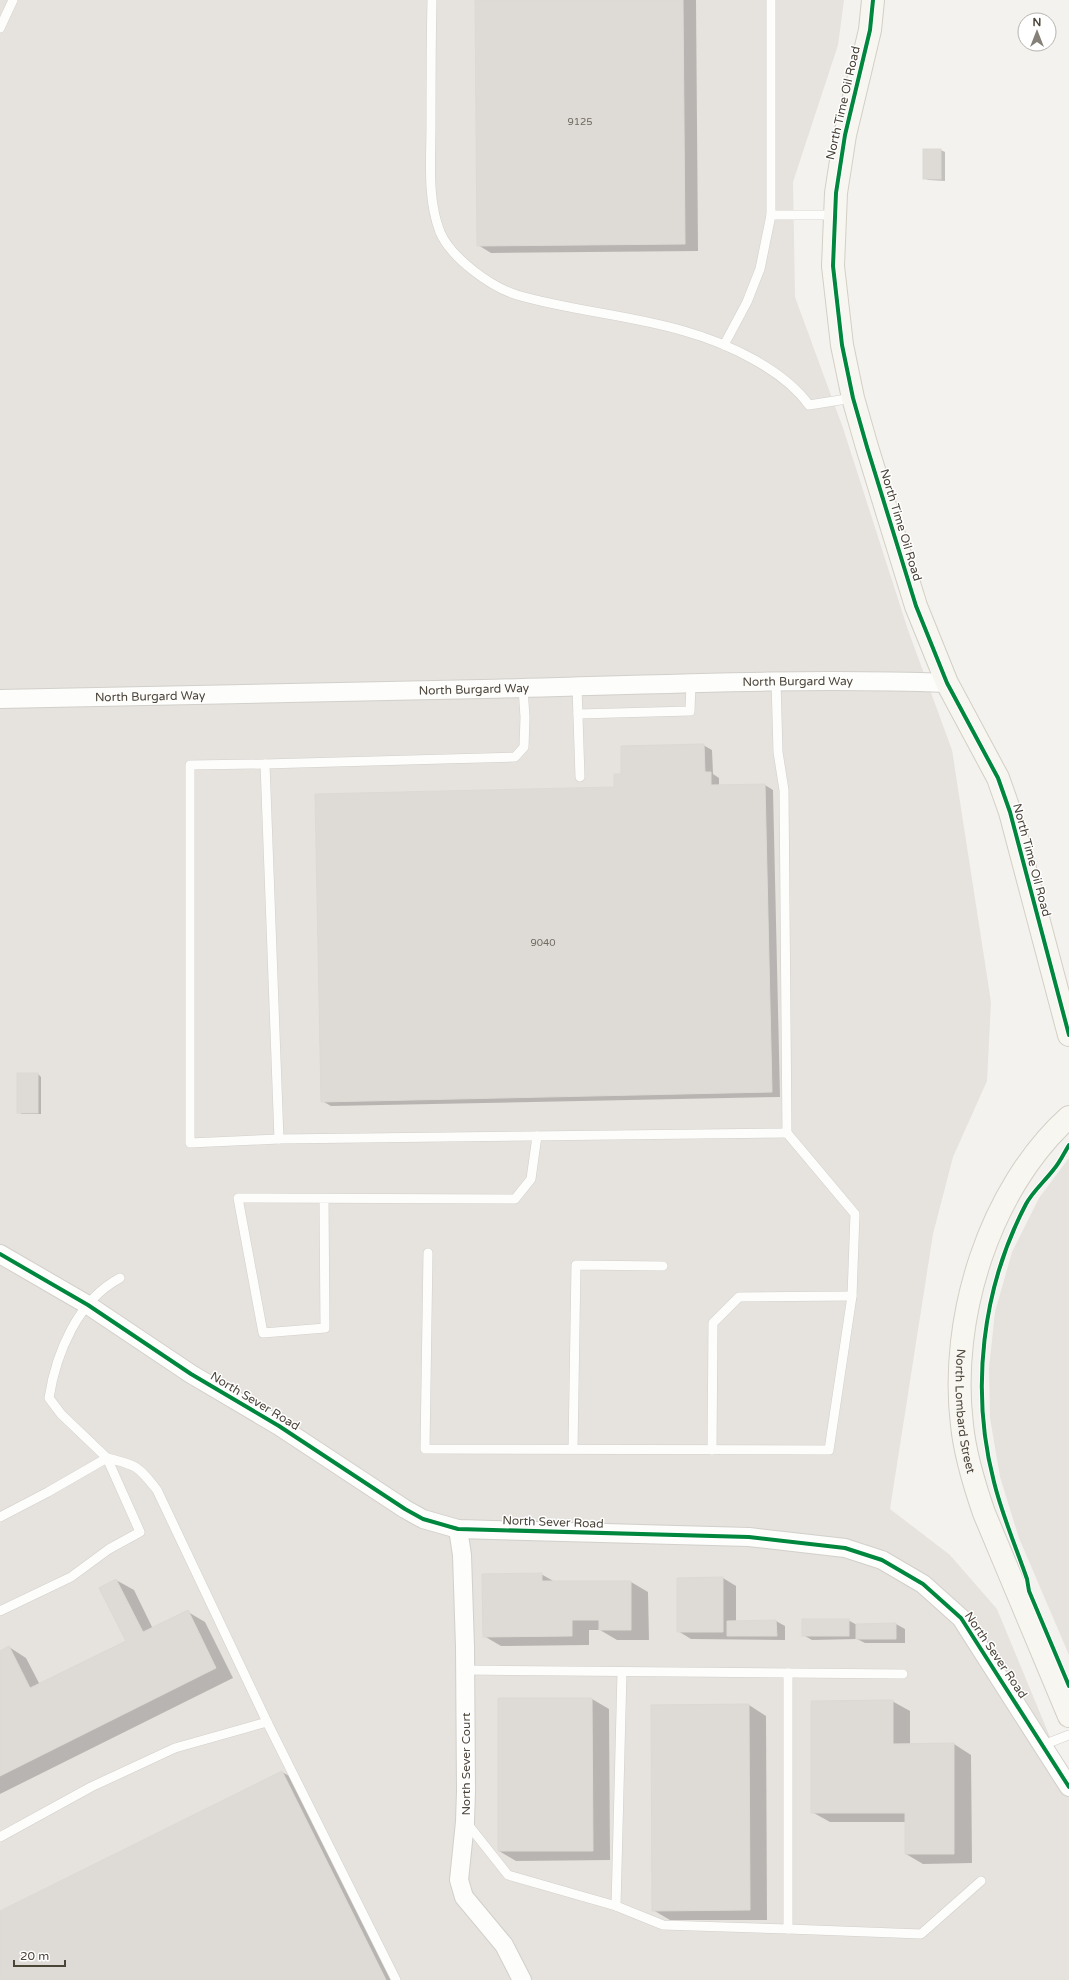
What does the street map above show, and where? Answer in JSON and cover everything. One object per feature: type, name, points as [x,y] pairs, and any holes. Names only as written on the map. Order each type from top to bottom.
[{"type":"street","name":"North Time Oil Road","points":[[873,0],[870,30],[841,152],[834,215],[833,266],[836,305],[842,345],[853,398],[909,585],[947,683],[998,778],[1010,812],[1069,1035]]},
{"type":"street","name":"North Burgard Way","points":[[0,699],[776,681],[864,680],[947,683]]},
{"type":"street","name":"North Lombard Street","points":[[1069,1117],[1042,1145],[1015,1182],[992,1229],[967,1310],[962,1337],[959,1378],[962,1425],[966,1453],[977,1493],[1069,1716]]},
{"type":"street","name":"North Sever Road","points":[[0,1254],[88,1305],[191,1374],[279,1426],[405,1509],[424,1519],[458,1529],[750,1537],[845,1548],[882,1560],[924,1584],[961,1618],[1069,1786]]},
{"type":"street","name":"North Sever Court","points":[[458,1529],[462,1555],[466,1670],[466,1822],[459,1880],[464,1897],[504,1945],[522,1980]]},
{"type":"lane","points":[[0,28],[14,0]]},
{"type":"lane","points":[[432,0],[431,173],[433,204],[440,232],[452,251],[468,267],[516,294],[684,331],[724,345],[761,365],[799,390],[809,405],[853,398]]},
{"type":"lane","points":[[724,345],[747,302],[760,269],[771,215],[771,0]]},
{"type":"lane","points":[[771,215],[834,215]]},
{"type":"lane","points":[[428,1253],[425,1449],[829,1450],[852,1296],[855,1214],[787,1133],[784,790],[778,752],[776,681]]},
{"type":"lane","points":[[578,714],[690,711],[691,683]]},
{"type":"lane","points":[[577,686],[580,777]]},
{"type":"lane","points":[[523,688],[525,717],[524,747],[515,757],[190,765],[190,1143],[279,1139],[787,1133]]},
{"type":"lane","points":[[265,764],[279,1139]]},
{"type":"lane","points":[[324,1199],[325,1328],[263,1333],[238,1198],[515,1199],[532,1179],[537,1136]]},
{"type":"lane","points":[[573,1450],[576,1265],[663,1266]]},
{"type":"lane","points":[[0,1610],[71,1577],[109,1549],[140,1532],[107,1458],[61,1414],[49,1398],[52,1379],[78,1319],[88,1305],[110,1284],[120,1278]]},
{"type":"lane","points":[[712,1450],[713,1323],[739,1297],[852,1296]]},
{"type":"lane","points":[[0,1517],[48,1492],[107,1458],[127,1462],[141,1469],[157,1490],[267,1722],[396,1980]]},
{"type":"lane","points":[[466,1670],[903,1674]]},
{"type":"lane","points":[[616,1906],[622,1672]]},
{"type":"lane","points":[[788,1673],[788,1929]]},
{"type":"lane","points":[[0,1837],[91,1787],[175,1748],[267,1722]]},
{"type":"lane","points":[[1043,1745],[1069,1736]]},
{"type":"lane","points":[[466,1822],[508,1876],[616,1906],[663,1925],[920,1934],[981,1881]]},
{"type":"shaded area","points":[[0,0],[844,0],[838,45],[793,182],[795,297],[843,428],[908,630],[952,750],[991,1002],[987,1081],[953,1157],[933,1234],[890,1509],[950,1555],[997,1609],[1069,1783],[1069,1980],[0,1980]]},
{"type":"shaded area","points":[[1069,1158],[1069,1655],[1019,1538],[1000,1477],[990,1418],[989,1368],[995,1312],[1012,1252],[1039,1198]]},
{"type":"building","points":[[475,0],[683,0],[685,244],[477,246]]},
{"type":"building","points":[[923,149],[941,149],[941,179],[923,179]]},
{"type":"building","points":[[704,744],[705,772],[711,772],[711,785],[765,784],[772,1092],[321,1102],[315,794],[614,787],[614,774],[621,774],[621,746]]},
{"type":"building","points":[[17,1073],[38,1073],[38,1113],[17,1113]]},
{"type":"building","points":[[542,1573],[542,1581],[631,1581],[631,1630],[599,1630],[599,1620],[572,1620],[572,1636],[483,1637],[482,1574]]},
{"type":"building","points":[[723,1577],[723,1632],[677,1632],[677,1578]]},
{"type":"building","points":[[116,1579],[143,1632],[188,1610],[216,1668],[0,1776],[0,1651],[9,1646],[30,1688],[126,1641],[99,1588]]},
{"type":"building","points":[[802,1619],[849,1619],[849,1636],[802,1636]]},
{"type":"building","points":[[776,1620],[777,1636],[727,1636],[727,1621]]},
{"type":"building","points":[[896,1623],[896,1639],[856,1639],[856,1624]]},
{"type":"building","points":[[498,1698],[592,1698],[593,1851],[498,1851]]},
{"type":"building","points":[[893,1700],[893,1744],[954,1743],[954,1854],[905,1854],[905,1813],[811,1813],[811,1701]]},
{"type":"building","points":[[749,1704],[750,1910],[652,1911],[651,1705]]},
{"type":"building","points":[[282,1771],[386,1980],[0,1980],[0,1911]]},
{"type":"cycle path","points":[[873,0],[870,30],[845,135],[836,193],[833,266],[842,345],[853,398],[916,606],[947,683],[998,778],[1010,812],[1069,1035]]},
{"type":"cycle path","points":[[1069,1145],[1056,1166],[1029,1199],[1011,1236],[999,1270],[990,1305],[984,1340],[982,1376],[983,1412],[987,1447],[997,1494],[1027,1579],[1029,1591],[1069,1686]]},
{"type":"cycle path","points":[[0,1254],[88,1305],[191,1374],[279,1426],[405,1509],[423,1519],[458,1529],[749,1537],[845,1548],[882,1560],[923,1584],[961,1618],[1069,1787]]}]
